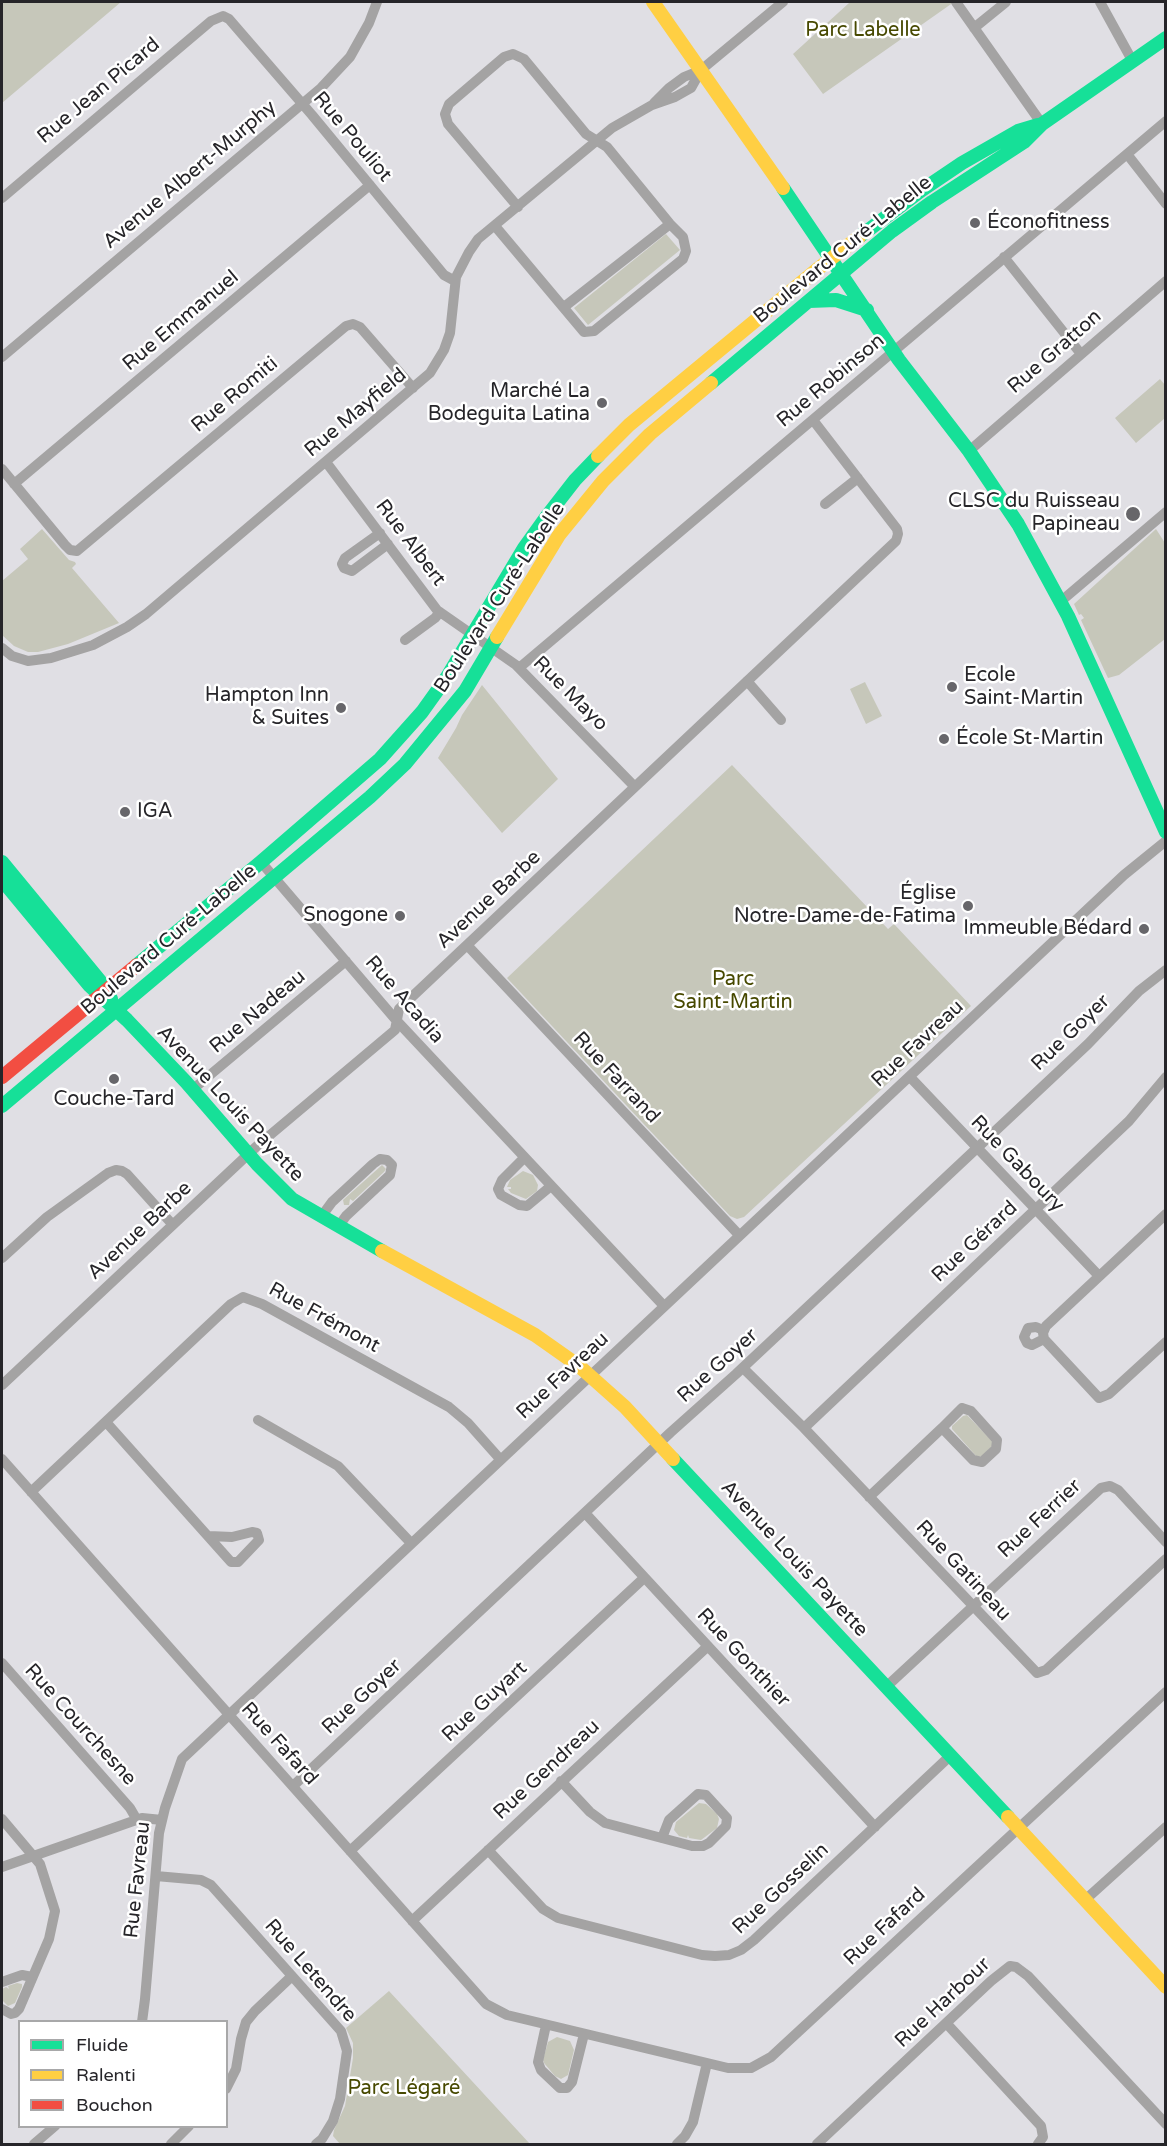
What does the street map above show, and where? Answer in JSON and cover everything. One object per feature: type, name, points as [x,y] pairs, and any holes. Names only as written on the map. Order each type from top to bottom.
[{"type":"main road","points":[[653,2],[894,351],[969,451],[1018,524],[1060,602],[1166,832]]},
{"type":"main road","name":"Boulevard Curé-Labelle","points":[[2,1106],[377,792],[405,764],[453,708],[554,542],[616,467],[662,423],[911,217],[1024,142],[1042,124],[1166,38]]},
{"type":"main road","name":"Boulevard Curé-Labelle","points":[[2,1077],[356,782],[392,746],[439,689],[539,526],[575,480],[605,449],[662,397],[831,259],[903,204],[954,169],[1018,131],[1042,124]]},
{"type":"main road","points":[[809,301],[836,300],[867,310]]},
{"type":"main road","points":[[2,862],[100,981],[103,993]]},
{"type":"main road","points":[[2,880],[89,985],[103,993]]},
{"type":"main road","name":"Avenue Louis Payette","points":[[103,993],[288,1196],[338,1227],[515,1323],[590,1375],[625,1407],[1166,1987]]},
{"type":"street","name":"Avenue Albert-Murphy","points":[[2,357],[332,78],[350,57],[369,23],[376,2]]},
{"type":"street","name":"Rue Mayfield","points":[[2,648],[17,658],[39,661],[86,648],[127,627],[155,607],[432,370],[446,346],[451,328],[455,281],[472,247],[612,128],[652,105],[675,97],[691,88],[701,70],[783,2]]},
{"type":"street","points":[[956,2],[1042,124]]},
{"type":"street","points":[[974,28],[1006,2]]},
{"type":"street","points":[[1100,2],[1133,62]]},
{"type":"street","name":"Rue Pouliot","points":[[222,15],[229,19],[302,104],[444,275],[455,281]]},
{"type":"street","name":"Rue Jean Picard","points":[[2,198],[210,21],[222,15]]},
{"type":"street","points":[[495,226],[584,333],[594,331],[683,259],[686,251],[683,237],[669,224],[607,147],[586,134],[524,59],[513,54],[504,57],[449,104],[445,114],[448,123],[518,207]]},
{"type":"street","name":"Rue Robinson","points":[[519,668],[1166,121]]},
{"type":"street","points":[[1127,154],[1166,204]]},
{"type":"street","name":"Rue Emmanuel","points":[[14,484],[370,186]]},
{"type":"street","points":[[564,307],[669,224]]},
{"type":"street","points":[[1004,257],[1081,354]]},
{"type":"street","name":"Rue Gratton","points":[[969,451],[1166,281]]},
{"type":"street","name":"Rue Romiti","points":[[14,484],[65,545],[73,551],[82,548],[346,326],[353,324],[360,327],[413,388]]},
{"type":"street","name":"Avenue Barbe","points":[[2,1385],[248,1154],[395,1030],[399,1009],[897,538],[897,529],[813,420]]},
{"type":"street","name":"Rue Albert","points":[[326,462],[440,612],[473,635]]},
{"type":"street","points":[[2,469],[14,484]]},
{"type":"street","points":[[825,504],[858,478]]},
{"type":"street","points":[[1060,602],[1166,512]]},
{"type":"street","points":[[380,533],[345,558],[342,564],[344,568],[352,571],[388,544]]},
{"type":"street","points":[[405,640],[440,612]]},
{"type":"street","name":"Rue Mayo","points":[[473,635],[519,668],[635,787]]},
{"type":"street","points":[[747,681],[782,720]]},
{"type":"street","name":"Rue Favreau","points":[[142,2020],[162,1820],[182,1759],[1124,875],[1166,841]]},
{"type":"street","name":"Rue Acadia","points":[[261,862],[396,1020],[664,1306]]},
{"type":"street","name":"Rue Farrand","points":[[467,945],[739,1235]]},
{"type":"street","name":"Rue Nadeau","points":[[192,1090],[346,961]]},
{"type":"street","name":"Rue Goyer","points":[[293,1786],[1088,1044],[1135,995],[1166,970]]},
{"type":"street","name":"Rue Gaboury","points":[[910,1077],[1099,1276]]},
{"type":"street","name":"Rue Gérard","points":[[804,1428],[1129,1121],[1166,1077]]},
{"type":"street","points":[[524,1158],[502,1180],[498,1189],[501,1195],[519,1205],[527,1206],[551,1186]]},
{"type":"street","points":[[321,1217],[332,1202],[373,1164],[380,1159],[387,1160],[392,1165],[390,1174],[346,1216],[338,1227]]},
{"type":"street","points":[[2,1258],[47,1217],[108,1173],[116,1170],[127,1174],[172,1224]]},
{"type":"street","points":[[1166,1214],[1099,1276],[1044,1335],[1096,1396],[1104,1397],[1166,1342]]},
{"type":"street","name":"Rue Frémont","points":[[31,1492],[231,1304],[238,1298],[246,1297],[448,1407],[468,1423],[501,1459]]},
{"type":"street","name":"Rue Gatineau","points":[[743,1368],[804,1428],[1030,1668],[1040,1673],[1046,1670],[1166,1559]]},
{"type":"street","points":[[869,1497],[959,1410],[966,1408],[971,1411],[995,1438],[998,1447],[984,1461],[975,1462],[942,1428]]},
{"type":"street","points":[[258,1420],[338,1466],[411,1543]]},
{"type":"street","points":[[106,1422],[209,1536]]},
{"type":"street","name":"Rue Fafard","points":[[2,1459],[481,1999],[492,2008],[507,2015],[728,2068],[745,2069],[757,2066],[771,2057],[1166,1692]]},
{"type":"street","name":"Rue Ferrier","points":[[886,1687],[1104,1486],[1110,1485],[1118,1490],[1166,1542]]},
{"type":"street","name":"Rue Gonthier","points":[[585,1513],[875,1827]]},
{"type":"street","name":"Rue Guyart","points":[[350,1851],[644,1578]]},
{"type":"street","name":"Rue Gendreau","points":[[411,1921],[708,1646]]},
{"type":"street","name":"Rue Courchesne","points":[[2,1664],[130,1808],[137,1820]]},
{"type":"street","name":"Rue Gosselin","points":[[488,1850],[539,1905],[554,1917],[702,1955],[733,1954],[749,1944],[950,1756]]},
{"type":"street","points":[[561,1782],[601,1821],[662,1838],[692,1846],[703,1846],[726,1826],[727,1818],[706,1796],[698,1794],[667,1823],[662,1838]]},
{"type":"street","points":[[2,1867],[137,1820],[145,1818],[162,1820]]},
{"type":"street","points":[[2,1819],[41,1867],[54,1903],[55,1915],[49,1940],[17,2011],[9,2014],[2,2009]]},
{"type":"street","points":[[1084,1900],[1163,1834]]},
{"type":"street","name":"Rue Letendre","points":[[156,1876],[201,1880],[212,1885],[341,2031],[347,2044],[347,2058],[340,2098],[333,2121],[322,2143]]},
{"type":"street","name":"Rue Harbour","points":[[817,2145],[1006,1968],[1016,1967],[1034,1981],[1166,2124]]},
{"type":"street","points":[[2,1982],[22,1975],[32,1977]]},
{"type":"street","points":[[228,2085],[236,2069],[246,2022],[292,1976]]},
{"type":"street","points":[[946,2024],[1041,2126],[1043,2137],[1038,2145]]},
{"type":"street","points":[[546,2025],[538,2062],[541,2070],[552,2082],[563,2089],[569,2086],[573,2078],[584,2034]]},
{"type":"street","points":[[677,2145],[693,2122],[707,2063]]},
{"type":"street","points":[[33,2145],[54,2128]]},
{"type":"street","points":[[171,2145],[188,2128]]},
{"type":"green space","points":[[2,2],[121,2],[2,103]]},
{"type":"green space","name":"Parc Labelle","points":[[847,2],[954,2],[823,94],[793,54],[849,3]]},
{"type":"green space","points":[[666,234],[680,250],[588,325],[574,308]]},
{"type":"green space","points":[[1160,379],[1165,385],[1165,418],[1136,443],[1115,418]]},
{"type":"green space","points":[[42,529],[69,560],[75,562],[72,568],[119,623],[68,644],[38,652],[28,652],[14,646],[2,635],[2,581],[28,559],[20,549]]},
{"type":"green space","points":[[1156,529],[1165,543],[1165,639],[1119,675],[1108,678],[1081,620],[1084,618],[1081,614],[1079,615],[1074,604]]},
{"type":"green space","points":[[865,682],[882,716],[866,724],[850,689]]},
{"type":"green space","points":[[482,685],[558,779],[502,833],[438,758]]},
{"type":"green space","name":"Parc Saint-Martin","points":[[732,765],[888,929],[894,924],[971,1006],[744,1217],[737,1219],[730,1216],[507,978]]},
{"type":"green space","points":[[382,1165],[386,1169],[384,1172],[353,1201],[350,1199],[349,1205],[344,1205],[343,1200]]},
{"type":"green space","points":[[523,1171],[533,1175],[538,1185],[537,1191],[526,1199],[511,1193],[508,1189],[511,1187],[507,1187],[510,1180]]},
{"type":"green space","points":[[967,1415],[992,1441],[992,1446],[982,1456],[977,1457],[952,1429],[952,1426]]},
{"type":"green space","points":[[699,1803],[706,1804],[717,1814],[719,1819],[717,1828],[701,1840],[689,1838],[688,1835],[687,1838],[679,1836],[674,1830],[676,1822]]},
{"type":"green space","points":[[22,1984],[22,1987],[15,2003],[8,2006],[2,2000],[2,1989],[6,1987],[9,1989],[8,1986]]},
{"type":"green space","name":"Parc Légaré","points":[[389,1991],[530,2144],[340,2144],[333,2136],[345,2106],[353,2058],[353,2043],[346,2028]]},
{"type":"green space","points":[[557,2037],[570,2041],[574,2050],[568,2075],[561,2079],[555,2076],[543,2060],[548,2042]]},
{"type":"traffic: fast","points":[[711,383],[892,231],[1024,142],[1042,124],[1166,38]]},
{"type":"traffic: fast","points":[[859,237],[962,163],[1018,131],[1038,125]]},
{"type":"traffic: fast","points":[[783,188],[899,360],[969,451],[1018,524],[1068,616],[1166,832]]},
{"type":"traffic: fast","points":[[809,301],[836,300],[867,310]]},
{"type":"traffic: fast","points":[[137,965],[380,759],[422,712],[447,677],[524,548],[575,480],[598,456]]},
{"type":"traffic: fast","points":[[2,1106],[370,797],[405,764],[465,691],[497,637]]},
{"type":"traffic: fast","points":[[2,862],[100,981],[111,999]]},
{"type":"traffic: fast","points":[[2,880],[89,985],[127,1020],[186,1082],[257,1164],[292,1199],[382,1251]]},
{"type":"traffic: fast","points":[[673,1459],[1008,1817]]},
{"type":"traffic: slow","points":[[653,2],[783,188]]},
{"type":"traffic: slow","points":[[598,456],[629,425],[859,237]]},
{"type":"traffic: slow","points":[[497,637],[559,535],[603,481],[650,434],[711,383]]},
{"type":"traffic: slow","points":[[382,1251],[535,1335],[579,1366],[625,1407],[673,1459]]},
{"type":"traffic: slow","points":[[1008,1817],[1166,1987]]},
{"type":"traffic: jam","points":[[2,1077],[137,965]]},
{"type":"place","name":"Éconofitness","points":[[975,223]]},
{"type":"place","name":"Marché La Bodeguita Latina","points":[[602,403]]},
{"type":"place","name":"CLSC du Ruisseau Papineau","points":[[1133,514]]},
{"type":"place","name":"Ecole Saint-Martin","points":[[952,687]]},
{"type":"place","name":"Hampton Inn & Suites","points":[[341,708]]},
{"type":"place","name":"École St-Martin","points":[[944,739]]},
{"type":"place","name":"IGA","points":[[125,812]]},
{"type":"place","name":"Église Notre-Dame-de-Fatima","points":[[968,906]]},
{"type":"place","name":"Snogone","points":[[400,916]]},
{"type":"place","name":"Immeuble Bédard","points":[[1144,929]]},
{"type":"place","name":"Couche-Tard","points":[[114,1079]]}]
